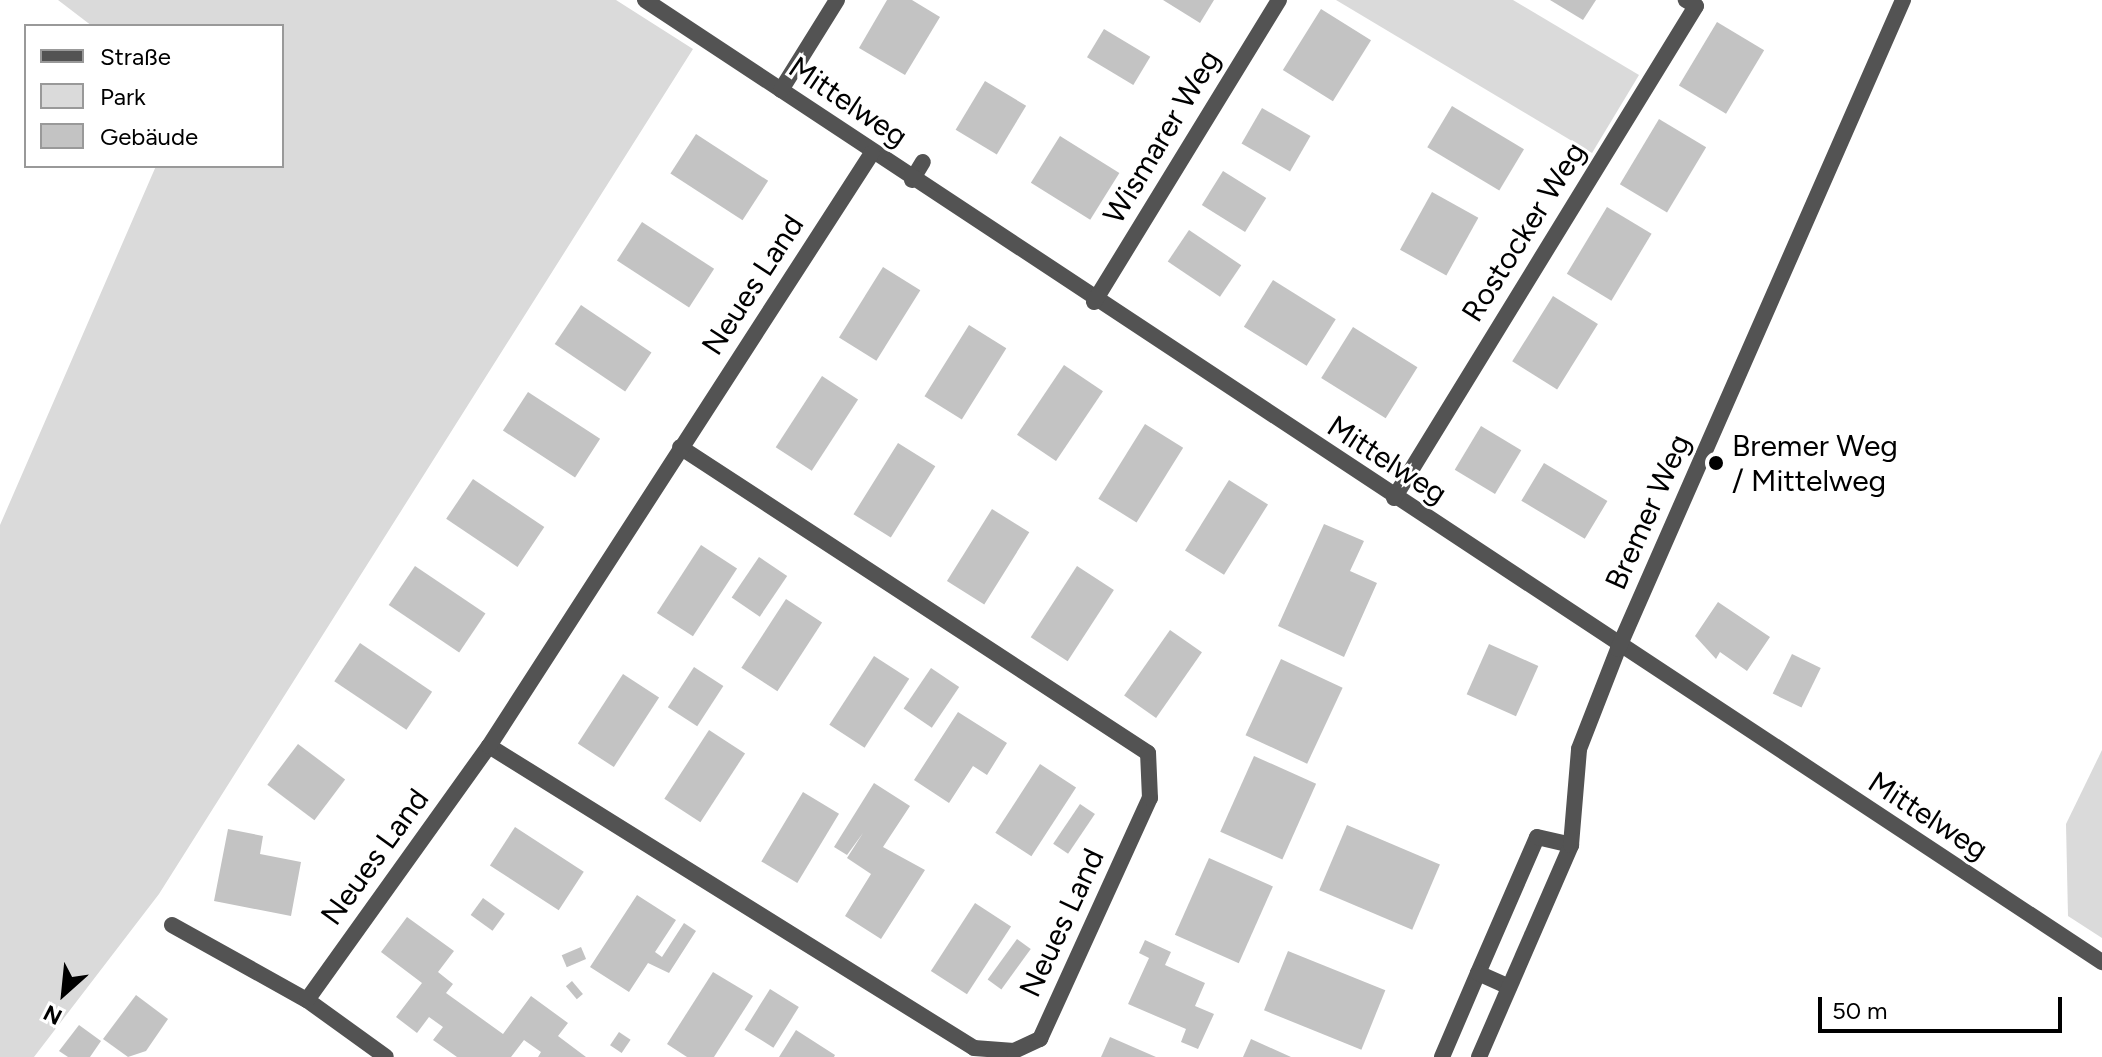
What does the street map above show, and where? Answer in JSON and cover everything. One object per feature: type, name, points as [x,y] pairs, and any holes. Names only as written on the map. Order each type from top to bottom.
[{"type":"street","name":"Mittelweg","points":[[645,0],[1618,649],[2102,962]]},
{"type":"street","points":[[781,90],[837,0]]},
{"type":"street","name":"Wismarer Weg","points":[[1094,302],[1279,0]]},
{"type":"street","name":"Rostocker Weg","points":[[1394,498],[1696,6],[1686,0]]},
{"type":"street","name":"Bremer Weg","points":[[1479,1057],[1571,845],[1579,749],[1618,649],[1903,0]]},
{"type":"street","name":"Neues Land","points":[[307,1000],[489,746],[872,153]]},
{"type":"street","points":[[912,180],[923,162]]},
{"type":"street","name":"Neues Land","points":[[489,746],[974,1048],[1014,1051],[1040,1039],[1150,798],[1148,753],[680,447]]},
{"type":"street","points":[[1442,1057],[1537,837],[1571,845]]},
{"type":"street","points":[[172,925],[307,1000],[386,1057]]},
{"type":"street","points":[[1478,973],[1509,987]]},
{"type":"green space","points":[[58,0],[616,0],[693,49],[159,894],[34,1057],[0,1057],[0,525],[155,168],[284,168],[284,24],[89,24]]},
{"type":"green space","points":[[1336,0],[1513,0],[1639,75],[1592,153]]},
{"type":"green space","points":[[2102,750],[2102,938],[2068,916],[2066,824]]},
{"type":"building","points":[[887,0],[912,0],[940,17],[905,75],[859,48]]},
{"type":"building","points":[[1163,0],[1214,0],[1200,23]]},
{"type":"building","points":[[1550,0],[1596,0],[1583,20]]},
{"type":"building","points":[[1321,9],[1371,40],[1333,101],[1283,70]]},
{"type":"building","points":[[1717,22],[1764,50],[1726,114],[1679,85]]},
{"type":"building","points":[[1104,29],[1150,57],[1133,85],[1087,57]]},
{"type":"building","points":[[985,81],[1026,106],[997,155],[956,130]]},
{"type":"building","points":[[1452,106],[1524,149],[1499,190],[1427,147]]},
{"type":"building","points":[[1262,108],[1310,136],[1290,172],[1242,144]]},
{"type":"building","points":[[1659,119],[1706,147],[1667,212],[1620,184]]},
{"type":"building","points":[[696,134],[768,181],[743,220],[670,173]]},
{"type":"building","points":[[1060,136],[1119,173],[1090,220],[1031,183]]},
{"type":"building","points":[[1223,171],[1266,198],[1245,232],[1202,205]]},
{"type":"building","points":[[1432,192],[1478,218],[1446,275],[1400,250]]},
{"type":"building","points":[[1607,207],[1652,234],[1611,301],[1567,274]]},
{"type":"building","points":[[642,222],[714,269],[689,307],[617,261]]},
{"type":"building","points":[[1189,230],[1241,265],[1220,297],[1168,262]]},
{"type":"building","points":[[883,267],[920,290],[876,361],[839,337]]},
{"type":"building","points":[[1273,280],[1336,319],[1307,366],[1244,327]]},
{"type":"building","points":[[1553,296],[1598,324],[1557,389],[1512,361]]},
{"type":"building","points":[[581,305],[651,353],[625,391],[555,344]]},
{"type":"building","points":[[969,325],[1006,348],[962,420],[924,396]]},
{"type":"building","points":[[1353,327],[1417,367],[1386,418],[1321,378]]},
{"type":"building","points":[[1064,365],[1103,391],[1056,461],[1017,435]]},
{"type":"building","points":[[822,376],[858,399],[812,471],[776,447]]},
{"type":"building","points":[[528,392],[600,439],[575,477],[503,431]]},
{"type":"building","points":[[1145,424],[1183,448],[1137,522],[1098,499]]},
{"type":"building","points":[[1481,426],[1521,450],[1495,494],[1455,470]]},
{"type":"building","points":[[898,443],[935,466],[891,538],[853,514]]},
{"type":"building","points":[[1544,463],[1607,501],[1585,539],[1521,501]]},
{"type":"building","points":[[473,479],[544,527],[517,567],[446,519]]},
{"type":"building","points":[[1229,480],[1268,504],[1224,575],[1185,550]]},
{"type":"building","points":[[992,509],[1029,532],[984,604],[947,581]]},
{"type":"building","points":[[1324,524],[1364,541],[1350,571],[1377,583],[1344,657],[1278,626]]},
{"type":"building","points":[[701,545],[737,568],[693,636],[657,613]]},
{"type":"building","points":[[759,557],[787,576],[760,617],[732,598]]},
{"type":"building","points":[[415,566],[485,614],[459,652],[389,605]]},
{"type":"building","points":[[1077,566],[1114,590],[1068,661],[1031,637]]},
{"type":"building","points":[[786,599],[822,622],[777,691],[741,668]]},
{"type":"building","points":[[1718,602],[1770,637],[1747,671],[1720,652],[1716,659],[1695,636]]},
{"type":"building","points":[[1170,630],[1202,652],[1156,718],[1124,696]]},
{"type":"building","points":[[360,643],[432,692],[406,730],[334,681]]},
{"type":"building","points":[[1489,644],[1538,666],[1516,716],[1467,694]]},
{"type":"building","points":[[1792,654],[1821,668],[1801,708],[1773,694]]},
{"type":"building","points":[[874,656],[909,679],[865,748],[829,725]]},
{"type":"building","points":[[1281,659],[1343,688],[1307,764],[1246,735]]},
{"type":"building","points":[[694,667],[723,686],[697,726],[668,707]]},
{"type":"building","points":[[931,668],[959,687],[932,728],[904,709]]},
{"type":"building","points":[[623,674],[659,697],[614,767],[578,744]]},
{"type":"building","points":[[958,712],[1007,743],[987,775],[973,766],[949,803],[914,780]]},
{"type":"building","points":[[709,730],[745,753],[700,822],[664,799]]},
{"type":"building","points":[[298,744],[345,780],[314,820],[267,785]]},
{"type":"building","points":[[1254,756],[1316,784],[1282,859],[1220,832]]},
{"type":"building","points":[[1040,764],[1076,787],[1031,856],[995,833]]},
{"type":"building","points":[[874,783],[910,806],[883,847],[925,870],[881,939],[845,916],[871,874],[847,858],[863,833],[847,855],[834,847]]},
{"type":"building","points":[[803,792],[839,814],[797,883],[761,861]]},
{"type":"building","points":[[1080,804],[1095,814],[1068,854],[1053,844]]},
{"type":"building","points":[[1347,825],[1440,864],[1412,930],[1319,890]]},
{"type":"building","points":[[515,827],[584,872],[559,910],[490,866]]},
{"type":"building","points":[[228,829],[263,836],[260,854],[301,862],[291,916],[214,901]]},
{"type":"building","points":[[1209,858],[1273,886],[1239,963],[1175,935]]},
{"type":"building","points":[[637,895],[676,920],[655,952],[662,957],[684,923],[696,931],[669,973],[648,963],[629,992],[590,967]]},
{"type":"building","points":[[483,898],[505,914],[492,931],[471,915]]},
{"type":"building","points":[[975,903],[1011,926],[967,994],[931,971]]},
{"type":"building","points":[[407,917],[454,951],[438,972],[453,984],[446,993],[503,1034],[531,996],[568,1023],[558,1036],[586,1057],[538,1057],[541,1052],[524,1040],[511,1057],[457,1057],[433,1040],[443,1027],[429,1017],[417,1033],[396,1017],[422,983],[381,952]]},
{"type":"building","points":[[1017,939],[1031,949],[1001,989],[988,979]]},
{"type":"building","points":[[1145,940],[1171,952],[1165,965],[1205,983],[1195,1006],[1214,1014],[1198,1049],[1181,1042],[1186,1029],[1128,1004],[1149,958],[1139,953]]},
{"type":"building","points":[[581,947],[586,959],[567,967],[562,955]]},
{"type":"building","points":[[1288,951],[1385,990],[1361,1050],[1264,1010]]},
{"type":"building","points":[[713,972],[753,996],[714,1057],[687,1057],[667,1044]]},
{"type":"building","points":[[572,981],[583,994],[577,999],[566,986]]},
{"type":"building","points":[[770,989],[799,1007],[773,1048],[745,1030]]},
{"type":"building","points":[[136,995],[168,1019],[146,1051],[128,1057],[103,1039]]},
{"type":"building","points":[[79,1025],[101,1041],[90,1057],[68,1057],[59,1051]]},
{"type":"building","points":[[796,1030],[835,1055],[834,1057],[779,1057]]},
{"type":"building","points":[[619,1032],[631,1040],[622,1053],[610,1045]]},
{"type":"building","points":[[1110,1037],[1156,1057],[1101,1057]]},
{"type":"building","points":[[1251,1039],[1291,1057],[1243,1057]]},
{"type":"place","name":"Bremer Weg / Mittelweg","points":[[1716,463]]}]
